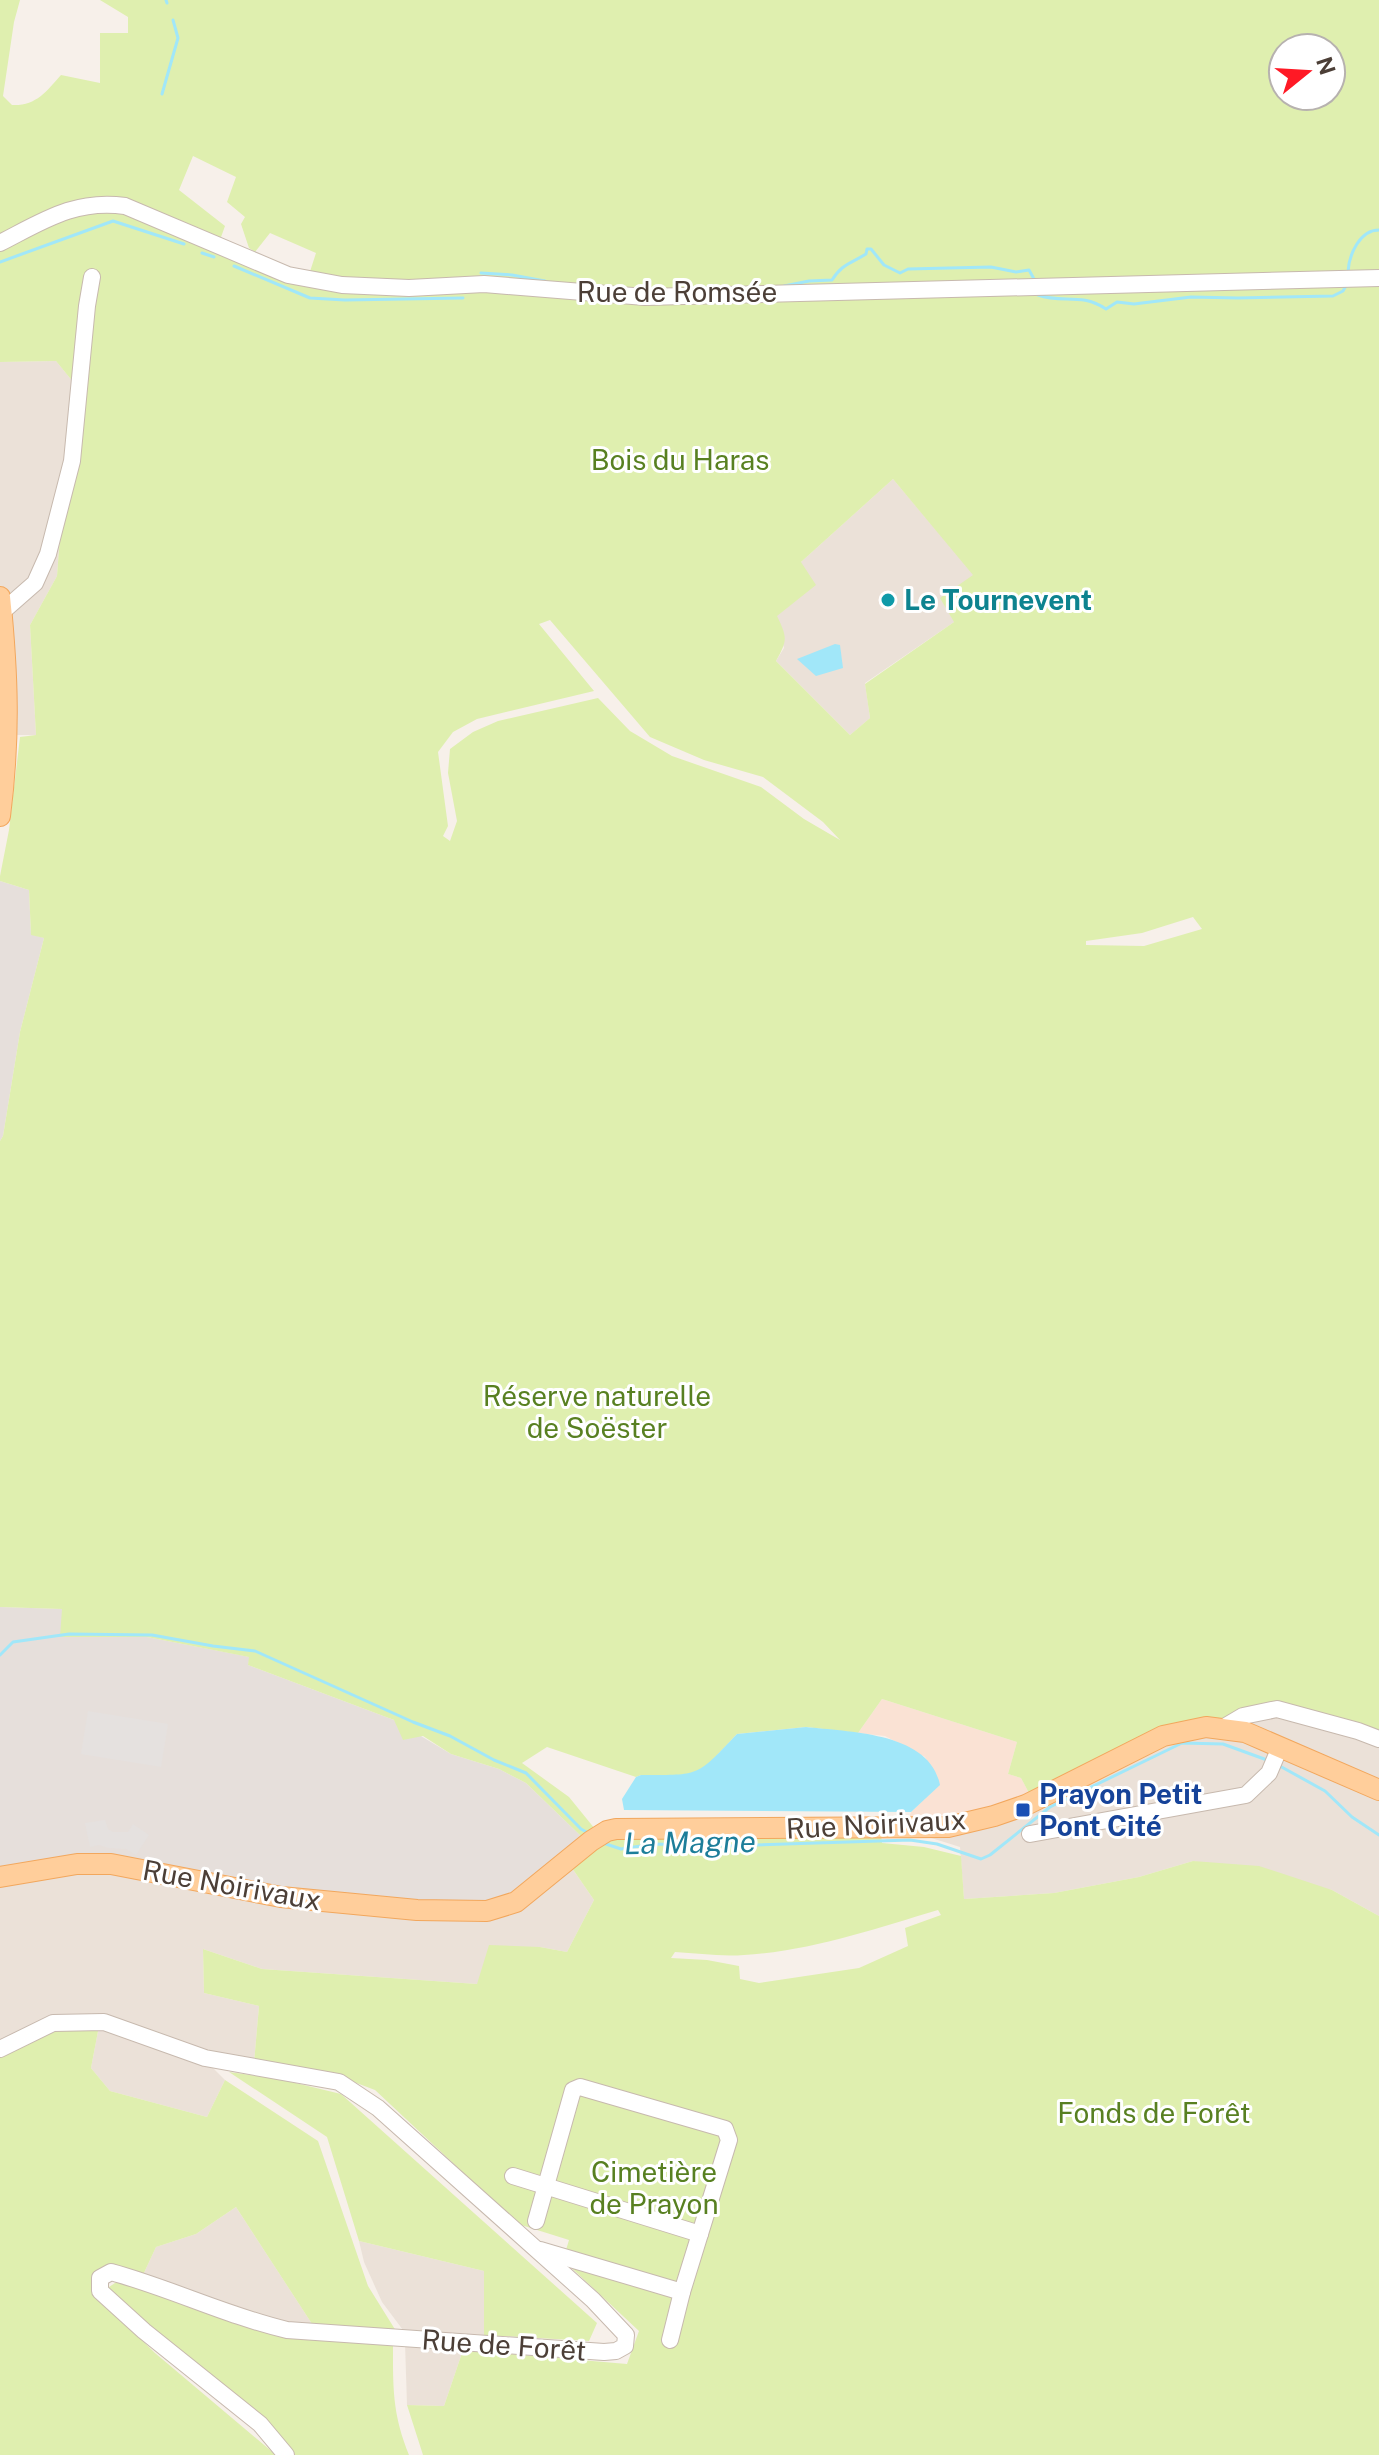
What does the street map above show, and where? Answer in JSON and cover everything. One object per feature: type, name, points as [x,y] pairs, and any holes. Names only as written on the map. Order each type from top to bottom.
[{"type":"main road","points":[[0,816],[8,734],[1,604]]},
{"type":"main road","name":"Rue Noirivaux","points":[[0,1877],[77,1864],[111,1864],[281,1897],[417,1910],[487,1911],[516,1902],[596,1837],[616,1829],[948,1827],[1026,1805],[1163,1736],[1206,1727],[1245,1732],[1275,1759],[1379,1790]]},
{"type":"street","name":"Rue de Romsée","points":[[0,243],[54,215],[88,204],[104,203],[125,206],[288,275],[342,285],[409,288],[484,284],[645,297],[1379,278]]},
{"type":"street","points":[[1,604],[35,583],[48,554],[72,461],[92,277]]},
{"type":"street","points":[[1221,1729],[1243,1716],[1277,1709],[1379,1739]]},
{"type":"street","points":[[1030,1834],[1246,1795],[1275,1759]]},
{"type":"street","name":"Rue de Forêt","points":[[0,2049],[53,2023],[104,2022],[205,2058],[339,2082],[378,2108],[535,2248],[626,2335],[625,2346],[604,2352],[287,2330],[260,2324],[123,2275],[111,2272],[100,2278],[100,2291],[144,2331],[260,2424],[286,2455]]},
{"type":"street","points":[[536,2221],[573,2090],[580,2087],[725,2129],[729,2140],[670,2340]]},
{"type":"street","points":[[513,2176],[700,2234]]},
{"type":"street","points":[[535,2248],[682,2292]]},
{"type":"shaded area","points":[[56,361],[78,388],[57,576],[30,625],[36,735],[0,735],[0,362]]},
{"type":"shaded area","points":[[893,479],[974,575],[954,622],[865,683],[870,718],[850,735],[776,661],[784,648],[776,616],[801,562]]},
{"type":"shaded area","points":[[0,881],[29,890],[31,934],[44,938],[20,1032],[0,1141]]},
{"type":"shaded area","points":[[0,1607],[63,1609],[61,1637],[147,1637],[250,1657],[248,1665],[394,1720],[451,1754],[499,1769],[526,1783],[583,1838],[511,1899],[481,1908],[349,1901],[90,1856],[0,1871]]},
{"type":"shaded area","points":[[882,1699],[1017,1742],[1008,1774],[1021,1778],[1029,1793],[961,1821],[908,1821],[911,1812],[939,1785],[925,1757],[885,1736],[858,1733]]},
{"type":"shaded area","points":[[1255,1707],[1379,1736],[1379,1789],[1230,1726]]},
{"type":"shaded area","points":[[88,1711],[168,1724],[161,1767],[81,1754]]},
{"type":"shaded area","points":[[1218,1729],[1379,1795],[1379,1916],[1332,1890],[1193,1861],[1139,1877],[1054,1893],[964,1899],[960,1847],[925,1836],[1155,1743]]},
{"type":"shaded area","points":[[105,1820],[108,1829],[113,1832],[128,1832],[133,1824],[149,1835],[136,1855],[126,1849],[99,1845],[90,1847],[85,1823]]},
{"type":"shaded area","points":[[572,1868],[594,1900],[567,1952],[540,1947],[477,1984],[262,1969],[203,1949],[204,1993],[259,2006],[254,2063],[205,2055],[108,2021],[0,2045],[0,1872]]},
{"type":"shaded area","points":[[99,2026],[213,2068],[225,2080],[207,2117],[110,2091],[91,2068]]},
{"type":"shaded area","points":[[236,2207],[314,2327],[274,2323],[143,2275],[156,2247],[196,2234]]},
{"type":"shaded area","points":[[359,2241],[484,2271],[484,2335],[403,2330],[382,2302],[364,2262]]},
{"type":"shaded area","points":[[405,2343],[463,2350],[444,2406],[407,2405]]},
{"type":"green space","points":[[0,0],[20,0],[3,96],[12,105],[20,105],[45,92],[61,75],[100,83],[100,33],[128,33],[128,17],[100,0],[1379,0],[1379,1736],[1276,1706],[1228,1718],[1171,1724],[1029,1793],[1021,1778],[1008,1774],[1017,1742],[882,1699],[858,1733],[806,1727],[737,1734],[706,1767],[688,1775],[636,1777],[547,1747],[522,1763],[569,1797],[595,1829],[583,1838],[526,1783],[499,1769],[451,1754],[423,1736],[403,1740],[394,1720],[248,1665],[249,1657],[147,1637],[60,1637],[62,1609],[0,1607],[0,1141],[20,1032],[44,938],[31,935],[29,890],[0,881],[0,876],[20,737],[36,735],[30,625],[57,576],[78,388],[56,361],[0,362]],"holes":[[[193,156],[236,177],[227,202],[245,217],[241,224],[249,248],[255,252],[270,233],[316,253],[305,287],[216,251],[225,226],[179,190]],[[893,479],[973,575],[940,598],[954,622],[865,684],[870,718],[850,735],[776,661],[785,638],[777,616],[816,585],[801,562]],[[550,620],[650,737],[704,760],[763,777],[823,822],[840,840],[804,819],[761,787],[672,756],[630,731],[598,698],[498,721],[473,732],[450,749],[448,773],[457,821],[450,841],[443,836],[448,826],[438,752],[453,732],[477,719],[594,691],[539,624]],[[1193,917],[1202,929],[1144,946],[1086,945],[1086,941],[1142,933]]]},
{"type":"green space","points":[[881,1834],[882,1843],[924,1847],[961,1856],[964,1899],[1054,1893],[1139,1877],[1193,1861],[1259,1866],[1332,1890],[1379,1916],[1379,2455],[423,2455],[407,2405],[444,2406],[463,2350],[627,2364],[639,2331],[563,2260],[569,2240],[518,2224],[375,2090],[330,2073],[254,2063],[259,2006],[204,1993],[203,1949],[262,1969],[477,1984],[489,1945],[540,1947],[567,1952],[594,1900],[572,1868],[611,1838]],"holes":[[[938,1910],[941,1915],[905,1928],[908,1946],[859,1968],[759,1983],[740,1979],[739,1966],[671,1958],[675,1952],[718,1955],[769,1953],[842,1938]]]},
{"type":"green space","points":[[99,2026],[91,2068],[110,2091],[207,2117],[225,2080],[318,2141],[368,2286],[396,2331],[314,2327],[236,2207],[196,2234],[156,2247],[143,2275],[119,2267],[105,2267],[94,2277],[91,2287],[155,2353],[276,2455],[0,2455],[0,2054],[52,2031]]},
{"type":"green space","points":[[229,2072],[279,2079],[341,2094],[597,2323],[589,2341],[484,2335],[484,2271],[359,2241],[327,2137]]},
{"type":"green space","points":[[118,2281],[253,2327],[393,2343],[396,2413],[409,2455],[293,2455],[109,2296],[109,2287]]},
{"type":"water","points":[[835,644],[840,645],[843,668],[816,676],[797,659]]},
{"type":"water","points":[[806,1727],[865,1734],[905,1745],[921,1754],[933,1767],[940,1785],[911,1812],[624,1810],[622,1799],[636,1777],[696,1771],[713,1759],[737,1734]]},
{"type":"waterway","points":[[162,94],[178,38],[173,20]]},
{"type":"waterway","points":[[0,262],[113,221],[184,244]]},
{"type":"waterway","points":[[1348,272],[1357,244],[1366,234],[1379,230]]},
{"type":"waterway","points":[[784,286],[832,280],[843,267],[866,254],[867,249],[871,249],[884,265],[900,273],[908,269],[991,267],[1016,272],[1029,270],[1034,279]]},
{"type":"waterway","points":[[202,253],[214,257]]},
{"type":"waterway","points":[[234,266],[310,298],[463,298]]},
{"type":"waterway","points":[[481,273],[545,281]]},
{"type":"waterway","points":[[1038,295],[1080,299],[1106,309],[1117,302],[1134,304],[1191,297],[1333,296],[1343,291],[1347,284]]},
{"type":"waterway","name":"La Magne","points":[[0,1655],[13,1642],[69,1634],[152,1635],[255,1651],[450,1736],[526,1773],[581,1829],[590,1834]]},
{"type":"waterway","name":"La Magne","points":[[603,1843],[621,1849],[654,1844],[727,1846],[910,1840],[937,1844],[981,1859],[1050,1807],[1182,1743],[1223,1744],[1267,1760]]},
{"type":"waterway","name":"La Magne","points":[[1278,1765],[1325,1791],[1352,1817],[1379,1835]]},
{"type":"place","name":"Le Tournevent","points":[[888,600]]},
{"type":"place","name":"Prayon Petit Pont Cité","points":[[1023,1810]]},
{"type":"park label","name":"Bois du Haras","points":[[680,460]]},
{"type":"park label","name":"Réserve naturelle de Soëster","points":[[597,1412]]},
{"type":"park label","name":"Fonds de Forêt","points":[[1154,2113]]},
{"type":"park label","name":"Cimetière de Prayon","points":[[654,2188]]}]
